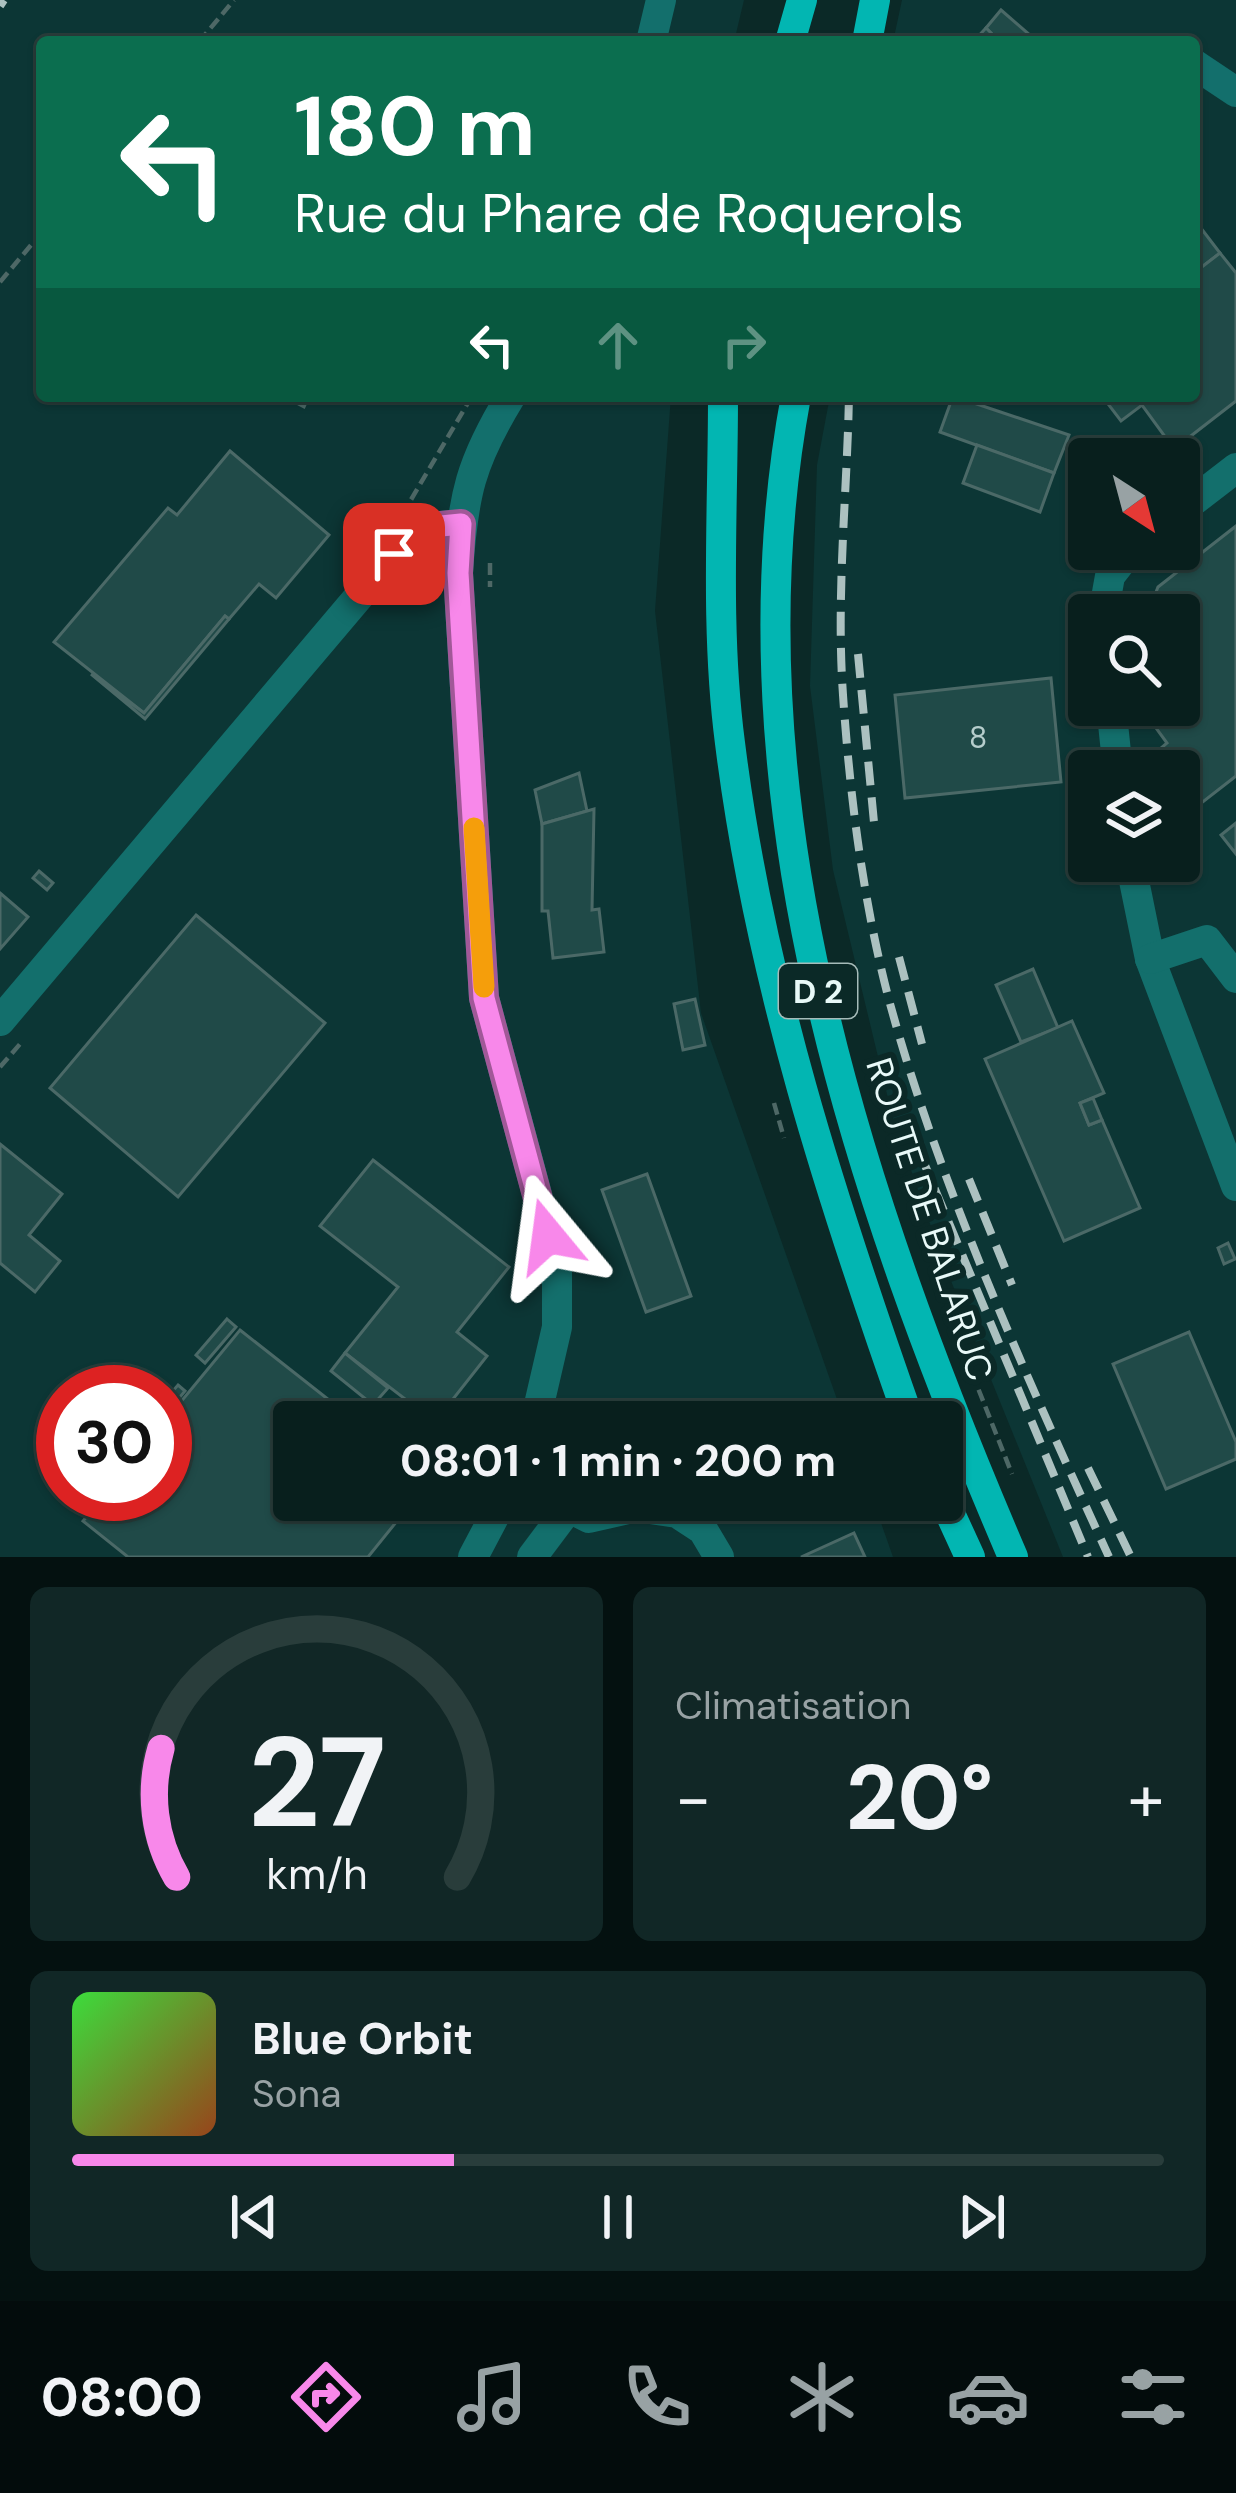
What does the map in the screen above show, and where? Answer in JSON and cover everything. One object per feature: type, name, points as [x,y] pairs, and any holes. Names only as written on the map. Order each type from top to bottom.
[{"type":"main road","points":[[792,36],[802,0]]},
{"type":"main road","points":[[868,36],[875,0]]},
{"type":"main road","name":"D 2","points":[[723,402],[720,594],[729,740],[748,857],[812,1133],[903,1401]]},
{"type":"main road","name":"ROUTE DE BALARUC","points":[[795,402],[780,479],[778,742],[812,970],[908,1289],[1013,1557]]},
{"type":"main road","points":[[953,1521],[970,1557]]},
{"type":"street","points":[[652,36],[661,0]]},
{"type":"street","points":[[1200,68],[1236,92]]},
{"type":"street","points":[[507,402],[476,454],[461,524],[458,573],[484,998],[557,1268],[557,1328],[540,1401]]},
{"type":"street","points":[[1200,496],[1236,468]]},
{"type":"street","points":[[12,1030],[394,554],[441,526],[461,524]]},
{"type":"street","points":[[1134,882],[1150,959],[1236,1186]]},
{"type":"street","points":[[1150,959],[1207,940],[1230,957]]},
{"type":"street","points":[[472,1557],[492,1521]]},
{"type":"street","points":[[532,1557],[552,1521]]},
{"type":"street","points":[[689,1521],[703,1530],[719,1557]]},
{"type":"path","points":[[204,36],[234,0]]},
{"type":"path","points":[[0,282],[36,239]]},
{"type":"path","points":[[490,545],[490,588]]},
{"type":"path","points":[[406,581],[415,571],[431,596]]},
{"type":"path","points":[[0,1067],[12,1030]]},
{"type":"path","points":[[968,1364],[1020,1492]]},
{"type":"shaded area","points":[[0,0],[744,0],[735,36],[36,36],[36,402],[671,402],[655,611],[701,1013],[838,1401],[273,1401],[273,1521],[880,1521],[893,1557],[0,1557]]},
{"type":"shaded area","points":[[902,0],[1236,0],[1236,1557],[1063,1557],[945,1266],[893,1119],[833,870],[810,686],[817,465],[829,402],[1200,402],[1200,36],[894,36]]},
{"type":"building","points":[[1001,10],[1031,36],[994,36],[986,28]]},
{"type":"building","points":[[1200,227],[1220,253],[1200,268]]},
{"type":"building","points":[[1220,253],[1236,273],[1236,401],[1188,438],[1166,438],[1142,405],[1121,421],[1107,402],[1200,402],[1200,268]]},
{"type":"building","points":[[951,402],[971,402],[1069,435],[1054,473],[940,432]]},
{"type":"building","points":[[977,445],[1054,473],[1040,512],[963,483]]},
{"type":"building","points":[[230,451],[329,535],[276,598],[259,584],[229,619],[225,616],[144,713],[54,642],[168,508],[177,515]]},
{"type":"building","points":[[1236,526],[1236,776],[1200,804],[1200,750],[1159,750],[1167,743],[1155,726],[1200,726],[1200,594],[1155,594],[1180,570],[1200,570],[1200,554]]},
{"type":"building","points":[[225,616],[229,619],[145,719],[91,674],[144,713]]},
{"type":"building","points":[[1051,678],[1061,782],[905,798],[895,695]]},
{"type":"building","points":[[579,773],[587,811],[542,824],[535,790]]},
{"type":"building","points":[[594,809],[592,910],[599,909],[604,952],[553,958],[548,911],[542,911],[542,824]]},
{"type":"building","points":[[1236,823],[1236,854],[1221,835]]},
{"type":"building","points":[[39,871],[53,883],[47,890],[33,878]]},
{"type":"building","points":[[0,893],[28,917],[0,949]]},
{"type":"building","points":[[196,915],[325,1023],[178,1197],[50,1088]]},
{"type":"building","points":[[1033,969],[1058,1028],[1021,1042],[996,985]]},
{"type":"building","points":[[695,999],[705,1045],[683,1050],[674,1004]]},
{"type":"building","points":[[1072,1021],[1104,1093],[1080,1103],[1089,1125],[1102,1120],[1140,1208],[1064,1241],[985,1059]]},
{"type":"building","points":[[1093,1098],[1102,1120],[1089,1125],[1080,1103]]},
{"type":"building","points":[[0,1144],[62,1194],[29,1235],[60,1261],[35,1292],[0,1263]]},
{"type":"building","points":[[373,1160],[509,1267],[457,1332],[487,1356],[452,1401],[408,1401],[345,1353],[398,1287],[320,1226]]},
{"type":"building","points":[[647,1174],[691,1296],[646,1312],[602,1190]]},
{"type":"building","points":[[1228,1243],[1235,1259],[1224,1264],[1218,1248]]},
{"type":"building","points":[[227,1319],[236,1327],[205,1363],[196,1355]]},
{"type":"building","points":[[240,1330],[330,1401],[273,1401],[273,1521],[397,1521],[368,1557],[128,1557],[83,1521],[192,1521],[192,1388]]},
{"type":"building","points":[[1189,1332],[1236,1442],[1236,1459],[1166,1489],[1113,1364]]},
{"type":"building","points":[[345,1353],[388,1388],[377,1401],[368,1401],[331,1371]]},
{"type":"building","points":[[854,1533],[865,1557],[801,1557]]},
{"type":"railway","points":[[0,6],[4,0]]},
{"type":"railway","points":[[849,402],[841,582],[843,695],[859,849],[880,963],[910,1071],[960,1212],[1109,1557]]},
{"type":"railway","points":[[858,654],[875,833]]},
{"type":"railway","points":[[899,957],[922,1044]]},
{"type":"railway","points":[[907,1122],[1088,1557]]},
{"type":"railway","points":[[969,1179],[1012,1285]]},
{"type":"railway","points":[[1088,1468],[1131,1557]]},
{"type":"slow traffic","points":[[474,828],[484,987]]},
{"type":"route","points":[[394,554],[441,526],[461,524],[458,573],[484,998],[548,1236]]}]
